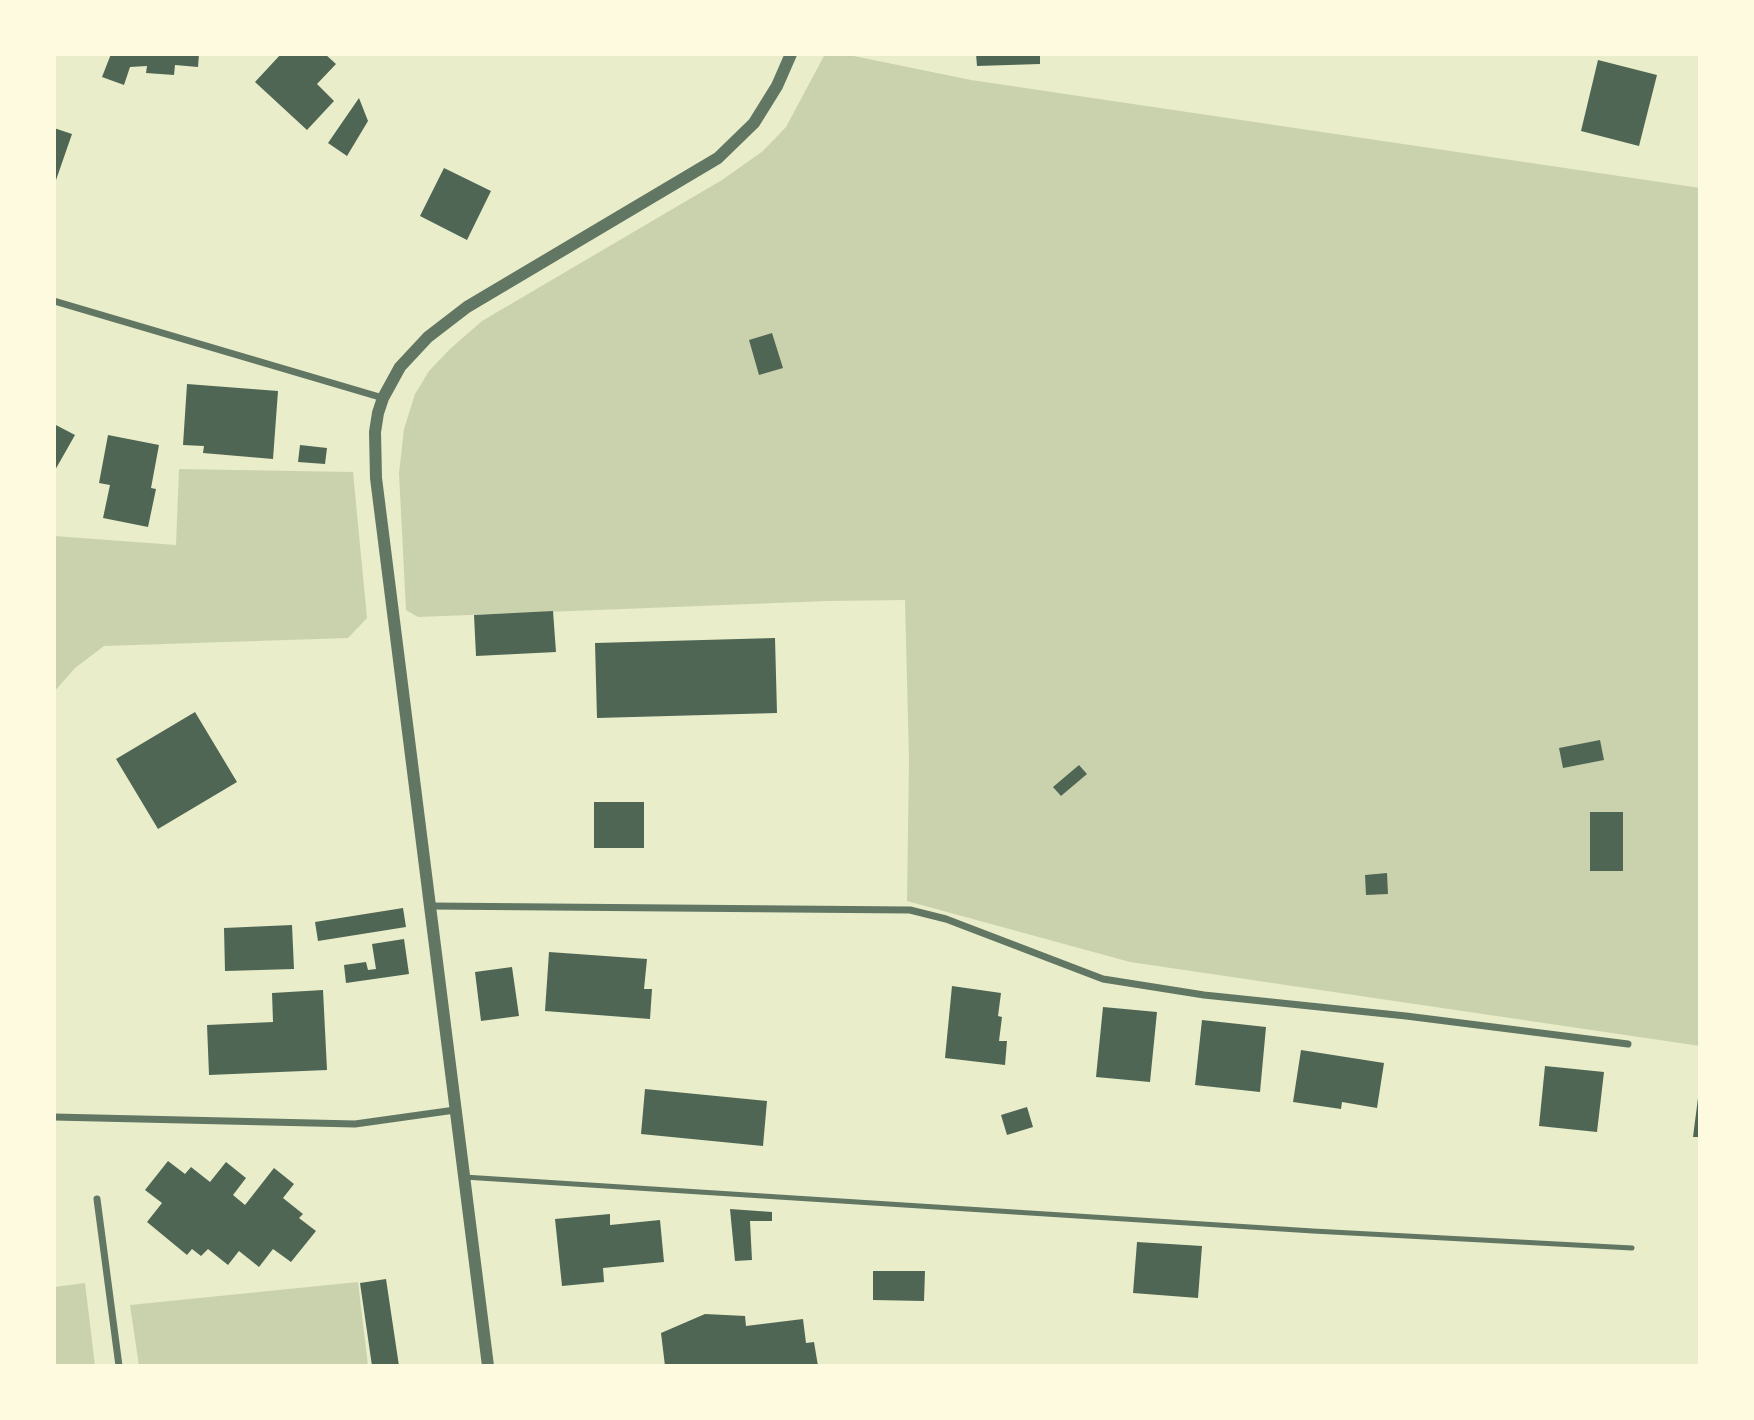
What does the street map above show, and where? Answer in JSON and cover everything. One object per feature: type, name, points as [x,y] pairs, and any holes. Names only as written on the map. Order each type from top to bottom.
[{"type":"street","points":[[488,1366],[376,478],[375,432],[383,398],[400,367],[428,337],[467,307],[718,158],[754,123],[777,86],[791,54]]},
{"type":"street","points":[[54,301],[383,398]]},
{"type":"street","points":[[430,906],[910,910],[946,919],[1103,979],[1205,995],[1406,1016],[1628,1044]]},
{"type":"street","points":[[54,1116],[355,1124],[455,1110]]},
{"type":"street","points":[[97,1199],[119,1366]]},
{"type":"lane","points":[[464,1177],[1313,1231],[1632,1248]]},
{"type":"green space","points":[[825,54],[844,54],[971,80],[1700,188],[1700,1046],[1130,962],[907,901],[909,760],[905,600],[418,617],[406,610],[399,473],[404,429],[415,394],[429,371],[482,321],[722,180],[763,151],[786,127]]},
{"type":"green space","points":[[179,469],[353,472],[367,618],[348,638],[104,646],[75,668],[54,692],[54,536],[176,545]]},
{"type":"green space","points":[[358,1282],[368,1366],[139,1366],[130,1305]]},
{"type":"green space","points":[[85,1283],[95,1366],[54,1366],[54,1287]]},
{"type":"building","points":[[111,54],[199,54],[198,67],[175,65],[174,75],[146,73],[147,66],[130,67],[124,85],[102,77]]},
{"type":"building","points":[[281,54],[325,54],[336,64],[317,84],[334,101],[307,130],[255,82]]},
{"type":"building","points":[[976,54],[1040,54],[1040,64],[977,66]]},
{"type":"building","points":[[1598,60],[1657,75],[1639,146],[1581,131]]},
{"type":"building","points":[[359,98],[368,121],[347,156],[328,143]]},
{"type":"building","points":[[54,128],[72,134],[55,183],[54,183]]},
{"type":"building","points":[[444,168],[491,191],[467,240],[420,216]]},
{"type":"building","points":[[772,333],[783,368],[759,375],[749,340]]},
{"type":"building","points":[[187,384],[278,391],[273,459],[203,453],[204,446],[183,445]]},
{"type":"building","points":[[54,424],[75,435],[54,472]]},
{"type":"building","points":[[108,435],[159,445],[151,488],[156,489],[148,527],[103,518],[110,485],[99,483]]},
{"type":"building","points":[[300,445],[327,448],[325,464],[298,462]]},
{"type":"building","points":[[553,611],[556,652],[476,656],[474,615]]},
{"type":"building","points":[[775,638],[777,713],[597,718],[595,643]]},
{"type":"building","points":[[195,712],[237,782],[158,829],[116,759]]},
{"type":"building","points":[[1600,740],[1604,760],[1563,768],[1559,748]]},
{"type":"building","points":[[1079,765],[1087,774],[1061,796],[1053,787]]},
{"type":"building","points":[[594,802],[644,802],[644,848],[594,848]]},
{"type":"building","points":[[1590,812],[1623,812],[1623,871],[1590,871]]},
{"type":"building","points":[[1387,873],[1388,894],[1366,895],[1365,875]]},
{"type":"building","points":[[403,908],[406,927],[318,941],[315,922]]},
{"type":"building","points":[[292,925],[294,969],[225,971],[224,928]]},
{"type":"building","points":[[404,939],[409,974],[346,983],[344,965],[366,962],[368,970],[376,969],[372,944]]},
{"type":"building","points":[[549,952],[647,959],[644,989],[652,989],[650,1019],[545,1011]]},
{"type":"building","points":[[512,967],[519,1016],[481,1021],[475,972]]},
{"type":"building","points":[[952,986],[1001,993],[999,1041],[1007,1041],[1005,1065],[945,1058]]},
{"type":"building","points":[[323,990],[327,1070],[209,1075],[207,1025],[273,1022],[272,993]]},
{"type":"building","points":[[1103,1007],[1157,1012],[1150,1082],[1096,1077]]},
{"type":"building","points":[[1202,1020],[1266,1027],[1260,1092],[1195,1085]]},
{"type":"building","points":[[1301,1050],[1384,1063],[1377,1108],[1342,1102],[1341,1109],[1293,1102]]},
{"type":"building","points":[[1545,1066],[1604,1072],[1597,1132],[1539,1126]]},
{"type":"building","points":[[645,1089],[767,1101],[763,1146],[641,1134]]},
{"type":"building","points":[[1698,1098],[1700,1137],[1693,1137]]},
{"type":"building","points":[[1027,1107],[1033,1127],[1007,1135],[1001,1115]]},
{"type":"building","points":[[168,1161],[185,1174],[191,1167],[210,1182],[226,1162],[246,1178],[233,1195],[245,1205],[274,1168],[294,1184],[283,1198],[303,1214],[299,1218],[316,1231],[291,1262],[273,1249],[259,1267],[239,1251],[228,1265],[208,1249],[201,1256],[192,1249],[187,1255],[147,1222],[162,1203],[145,1190]]},
{"type":"building","points":[[730,1209],[772,1212],[772,1221],[750,1221],[752,1260],[735,1261]]},
{"type":"building","points":[[610,1214],[610,1225],[660,1220],[664,1262],[603,1268],[604,1282],[562,1286],[555,1219]]},
{"type":"building","points":[[1137,1242],[1202,1246],[1198,1298],[1133,1293]]},
{"type":"building","points":[[873,1271],[925,1271],[924,1301],[873,1300]]},
{"type":"building","points":[[386,1279],[399,1366],[372,1366],[360,1283]]},
{"type":"building","points":[[705,1314],[745,1316],[746,1326],[803,1319],[806,1343],[814,1342],[818,1366],[665,1366],[661,1333]]}]
